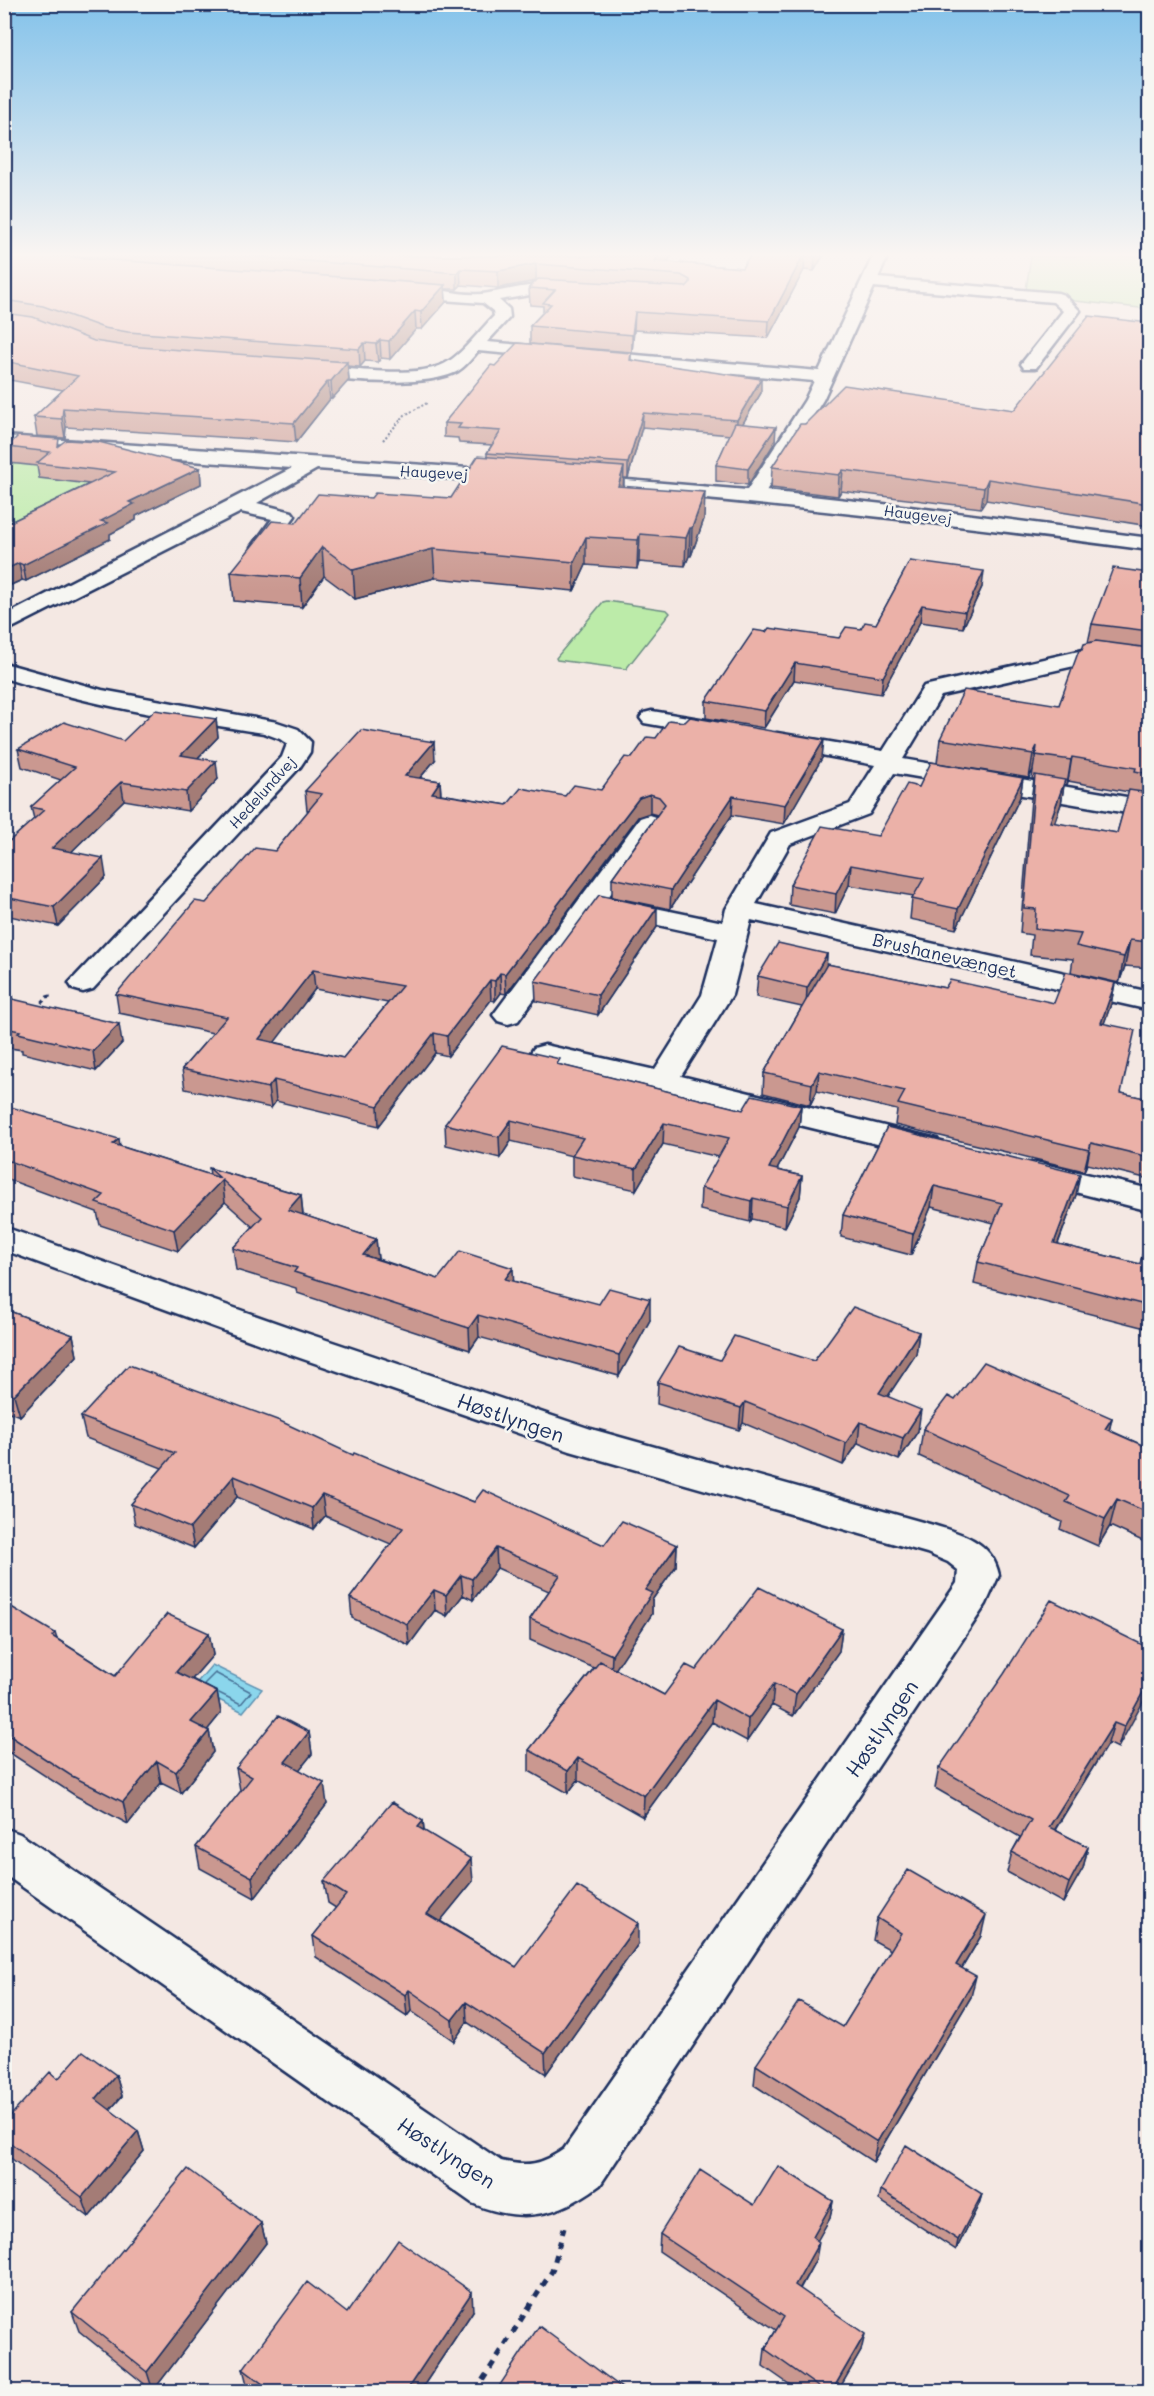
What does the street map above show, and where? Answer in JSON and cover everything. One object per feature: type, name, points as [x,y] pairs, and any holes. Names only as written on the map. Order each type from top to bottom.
[{"type":"street","points":[[290,368],[390,376],[422,375],[448,368]]},
{"type":"street","points":[[720,368],[824,377]]},
{"type":"street","points":[[753,496],[814,400],[828,368]]},
{"type":"street","name":"Haugevej","points":[[4,442],[534,479]]},
{"type":"street","points":[[4,625],[311,465]]},
{"type":"street","name":"Haugevej","points":[[557,481],[753,496],[910,513],[1149,544]]},
{"type":"street","points":[[238,505],[285,516],[262,547]]},
{"type":"street","points":[[663,1081],[717,995],[737,921],[780,839],[860,809],[932,690],[1092,655],[1149,663]]},
{"type":"street","name":"Hedelundvej","points":[[4,670],[37,682],[138,706],[269,727],[289,734],[299,742],[298,752],[291,762],[83,983]]},
{"type":"street","points":[[652,718],[1149,809]]},
{"type":"street","points":[[508,1015],[649,823]]},
{"type":"street","name":"Brushanevænget","points":[[591,902],[737,921],[1149,1000]]},
{"type":"street","points":[[545,1054],[953,1152]]},
{"type":"street","points":[[1011,1166],[1149,1200]]},
{"type":"street","name":"Høstlyngen","points":[[4,1238],[284,1339],[583,1441],[933,1540],[957,1549],[973,1559],[979,1576],[972,1593],[582,2167],[565,2180],[542,2190],[515,2191],[490,2185],[4,1848]]},
{"type":"path","points":[[359,467],[405,415],[454,385],[452,376],[444,370]]},
{"type":"path","points":[[33,1012],[47,997],[83,983]]},
{"type":"path","points":[[475,2391],[552,2271],[582,2167]]},
{"type":"green space","points":[[4,450],[132,459],[41,525],[5,519]]},
{"type":"green space","points":[[603,602],[667,610],[670,613],[626,669],[557,660],[556,658]]},
{"type":"water","points":[[212,1665],[262,1689],[243,1712],[193,1687]]},
{"type":"building","points":[[38,368],[342,368],[331,381],[328,381],[294,423],[63,408],[62,419],[34,417],[78,376]]},
{"type":"building","points":[[489,368],[684,368],[761,379],[737,420],[643,413],[628,463],[487,453],[501,431],[458,428],[461,424],[444,423]]},
{"type":"building","points":[[1048,368],[1149,368],[1149,504],[988,479],[984,488],[843,470],[839,475],[772,467],[800,424],[805,424],[844,385],[1014,410]]},
{"type":"building","points":[[735,423],[776,427],[748,469],[716,465]]},
{"type":"building","points":[[18,436],[59,439],[58,446],[66,440],[99,442],[200,468],[129,502],[134,504],[101,521],[108,523],[23,565],[19,563],[4,570],[4,525],[115,472],[37,463],[50,452],[7,447]]},
{"type":"building","points":[[478,456],[624,467],[618,486],[705,492],[686,538],[640,534],[638,540],[586,537],[574,562],[433,549],[353,570],[322,547],[300,578],[231,572],[272,521],[296,523],[318,494],[371,498],[375,493],[451,498]]},
{"type":"building","points":[[910,561],[984,571],[965,612],[922,605],[883,677],[795,663],[765,711],[706,701],[754,630],[766,632],[769,628],[839,638],[846,627],[861,629],[865,622],[876,624]]},
{"type":"building","points":[[1113,568],[1149,573],[1149,631],[1092,624]]},
{"type":"building","points":[[1096,641],[1149,648],[1149,774],[1135,771],[1136,768],[1072,757],[1071,760],[1036,755],[1037,746],[1033,754],[940,739],[964,690],[1059,705],[1079,650],[1082,650],[1084,644]]},
{"type":"building","points":[[155,710],[216,719],[181,755],[216,761],[186,792],[121,782],[52,848],[103,858],[54,907],[4,897],[4,846],[44,810],[31,807],[75,767],[18,749],[64,722],[123,741]]},
{"type":"building","points":[[690,717],[824,740],[785,805],[733,796],[671,890],[612,878],[665,804],[659,797],[650,794],[639,798],[505,974],[500,973],[495,981],[490,980],[447,1036],[434,1033],[378,1106],[274,1080],[268,1088],[182,1069],[227,1017],[116,994],[195,901],[206,903],[255,848],[275,851],[322,794],[305,791],[361,730],[434,742],[405,776],[440,781],[432,793],[507,805],[521,788],[565,796],[574,785],[601,790],[625,757],[632,758],[647,737],[656,738],[669,720],[685,722]],"holes":[[[313,970],[402,986],[343,1058],[259,1039]]]},
{"type":"building","points":[[931,762],[1023,778],[958,909],[912,899],[924,878],[851,865],[836,894],[790,885],[822,826],[878,836],[907,784],[919,787]]},
{"type":"building","points":[[1035,775],[1065,780],[1050,822],[1117,833],[1129,790],[1149,793],[1149,942],[1130,940],[1124,957],[1076,946],[1081,934],[1035,929],[1036,909],[1024,908]]},
{"type":"building","points":[[599,895],[657,908],[598,995],[535,981]]},
{"type":"building","points":[[778,943],[827,954],[807,988],[758,976]]},
{"type":"building","points":[[827,964],[945,988],[950,980],[1054,1003],[1066,972],[1115,983],[1101,1023],[1135,1030],[1121,1093],[1149,1099],[1149,1157],[1091,1143],[1089,1150],[898,1104],[905,1091],[819,1071],[812,1084],[764,1073]]},
{"type":"building","points":[[4,997],[119,1024],[93,1051],[4,1028]]},
{"type":"building","points":[[502,1046],[560,1059],[557,1064],[743,1110],[752,1095],[801,1106],[769,1168],[802,1176],[787,1206],[753,1198],[751,1201],[701,1188],[729,1138],[664,1123],[636,1169],[572,1155],[583,1138],[511,1120],[499,1137],[445,1124]]},
{"type":"building","points":[[4,1105],[119,1139],[113,1144],[220,1178],[209,1168],[301,1195],[288,1210],[376,1239],[363,1255],[438,1279],[460,1251],[513,1268],[505,1279],[599,1304],[609,1288],[650,1299],[619,1355],[478,1315],[469,1328],[294,1272],[297,1268],[233,1248],[262,1217],[222,1180],[174,1230],[96,1203],[104,1195],[4,1159]]},
{"type":"building","points":[[887,1127],[1080,1174],[1054,1243],[1140,1264],[1149,1230],[1149,1306],[978,1262],[1002,1203],[934,1186],[913,1234],[843,1215]]},
{"type":"building","points":[[853,1307],[919,1332],[879,1393],[921,1410],[903,1438],[860,1422],[846,1443],[745,1402],[741,1408],[658,1382],[679,1347],[720,1360],[734,1336],[814,1361]]},
{"type":"building","points":[[4,1309],[73,1335],[14,1395],[4,1391]]},
{"type":"building","points":[[984,1362],[1112,1418],[1105,1429],[1149,1448],[1149,1513],[1117,1499],[1105,1519],[1066,1502],[1070,1496],[923,1429],[948,1396],[955,1400]]},
{"type":"building","points":[[129,1365],[280,1421],[353,1455],[354,1453],[474,1502],[483,1490],[604,1545],[622,1521],[677,1545],[645,1590],[652,1593],[612,1655],[530,1619],[560,1575],[496,1548],[472,1579],[461,1575],[446,1595],[434,1590],[407,1624],[350,1598],[403,1528],[322,1495],[312,1508],[234,1476],[190,1528],[131,1504],[175,1453],[81,1417]]},
{"type":"building","points":[[759,1587],[842,1629],[796,1694],[774,1684],[748,1719],[714,1700],[644,1796],[578,1758],[568,1771],[529,1750],[600,1661],[664,1695],[686,1665],[696,1670]]},
{"type":"building","points":[[1051,1600],[1149,1648],[1149,1681],[1124,1727],[1114,1723],[1049,1827],[1088,1847],[1069,1883],[1012,1852],[1031,1820],[939,1768],[1004,1674]]},
{"type":"building","points":[[8,1605],[55,1633],[52,1636],[115,1676],[167,1614],[209,1633],[176,1672],[217,1692],[191,1722],[209,1731],[176,1772],[157,1761],[123,1802],[70,1775],[4,1732],[4,1608]]},
{"type":"building","points":[[278,1716],[309,1732],[285,1762],[324,1783],[252,1877],[196,1847],[252,1777],[236,1768]]},
{"type":"building","points":[[392,1802],[423,1821],[418,1827],[471,1859],[427,1914],[516,1967],[577,1886],[638,1923],[545,2053],[466,2002],[452,2020],[409,1990],[405,1995],[313,1936],[346,1895],[324,1881]]},
{"type":"building","points":[[908,1870],[986,1915],[956,1965],[976,1976],[877,2142],[756,2065],[799,2001],[843,2027],[901,1933],[877,1918]]},
{"type":"building","points":[[83,2051],[116,2075],[96,2099],[138,2131],[82,2197],[4,2138],[4,2123],[50,2072],[58,2079]]},
{"type":"building","points":[[906,2145],[982,2194],[958,2240],[881,2190]]},
{"type":"building","points":[[778,2166],[833,2201],[813,2237],[819,2242],[795,2285],[865,2334],[832,2391],[824,2391],[765,2349],[784,2317],[660,2234],[700,2170],[754,2205]]},
{"type":"building","points":[[188,2169],[261,2223],[147,2372],[72,2312]]},
{"type":"building","points":[[398,2240],[472,2292],[406,2391],[272,2391],[243,2369],[307,2282],[347,2313]]},
{"type":"building","points":[[539,2326],[626,2391],[496,2391]]}]
